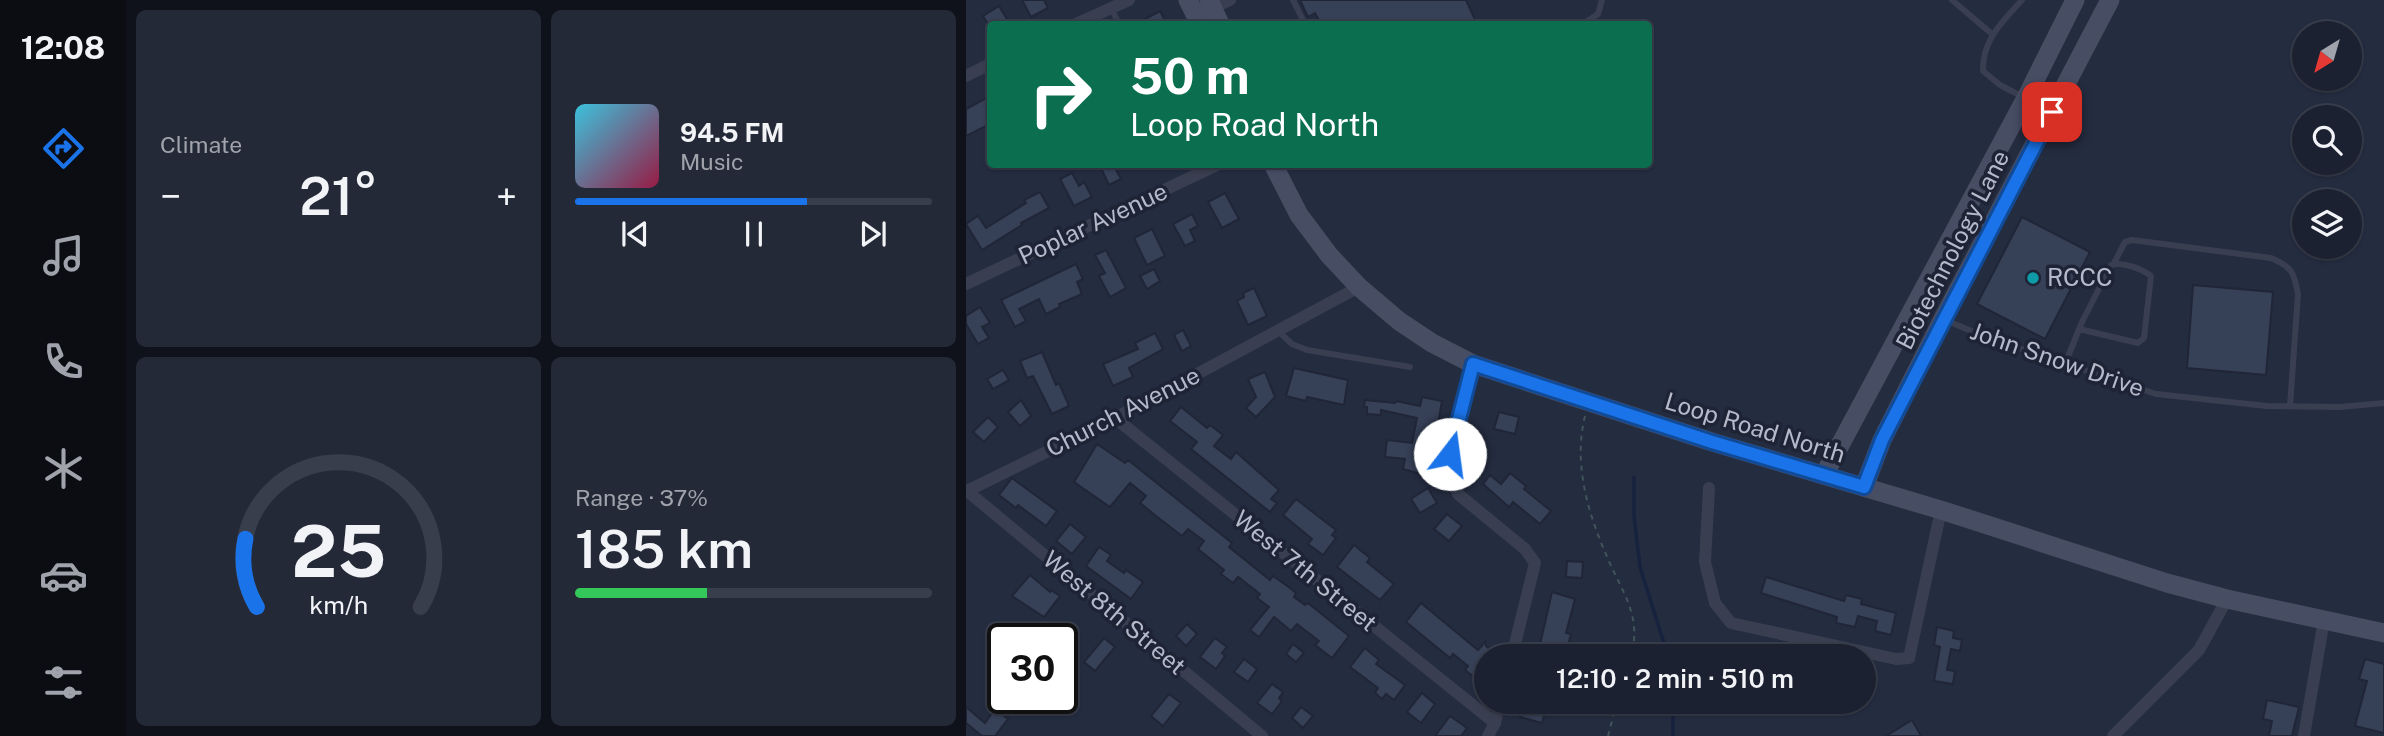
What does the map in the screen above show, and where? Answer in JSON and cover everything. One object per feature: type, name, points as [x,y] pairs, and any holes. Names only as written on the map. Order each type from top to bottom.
[{"type":"main road","points":[[1188,0],[1198,21]]},
{"type":"main road","name":"Biotechnology Lane","points":[[1824,475],[2076,0]]},
{"type":"main road","name":"Biotechnology Lane","points":[[1864,487],[1882,440],[1943,319],[2110,0]]},
{"type":"main road","name":"Loop Road North","points":[[1275,168],[1299,215],[1329,255],[1359,287],[1410,329],[1473,364],[2167,583],[2227,599],[2384,633]]},
{"type":"street","points":[[1083,21],[1129,0]]},
{"type":"street","points":[[966,76],[987,66]]},
{"type":"street","name":"Poplar Avenue","points":[[966,284],[1211,168]]},
{"type":"street","name":"Church Avenue","points":[[967,491],[1115,418],[1359,287]]},
{"type":"street","points":[[1473,364],[1450,454],[1452,477],[1458,494],[1525,550],[1535,564],[1515,644]]},
{"type":"street","name":"West 7th Street","points":[[1115,418],[1495,723]]},
{"type":"street","points":[[1709,488],[1705,562],[1715,603],[1731,623],[1896,659],[1909,658],[1941,510]]},
{"type":"street","name":"West 8th Street","points":[[967,491],[1262,736]]},
{"type":"street","points":[[2113,736],[2199,650],[2227,599]]},
{"type":"street","points":[[2304,736],[2324,620]]},
{"type":"street","points":[[1488,736],[1497,714]]},
{"type":"lane","points":[[1293,0],[1304,21]]},
{"type":"lane","points":[[1588,21],[1598,14],[1602,0]]},
{"type":"lane","points":[[1952,0],[1993,34]]},
{"type":"lane","points":[[2021,0],[1993,34],[1986,48],[1983,71],[2000,85],[2052,112]]},
{"type":"lane","points":[[1111,8],[1118,21]]},
{"type":"lane","points":[[2065,364],[2099,284],[2125,242],[2132,240],[2271,258],[2287,265],[2295,276],[2298,294],[2290,406]]},
{"type":"lane","points":[[2079,329],[2138,343],[2144,338],[2151,276],[2147,272],[2114,263]]},
{"type":"lane","name":"John Snow Drive","points":[[1943,319],[1986,337],[2155,394],[2290,406],[2340,407],[2384,403]]},
{"type":"lane","points":[[1278,331],[1292,344],[1307,350],[1410,367]]},
{"type":"path","points":[[1588,402],[1580,436],[1581,469],[1595,525],[1633,613],[1633,644]]},
{"type":"path","points":[[1608,736],[1614,714]]},
{"type":"building","points":[[1022,0],[1044,0],[1048,8],[1031,17]]},
{"type":"building","points":[[1300,0],[1466,0],[1476,21],[1319,21],[1315,13],[1308,17]]},
{"type":"building","points":[[999,6],[1008,21],[987,22],[983,16]]},
{"type":"building","points":[[1160,11],[1165,21],[1142,21]]},
{"type":"building","points":[[987,98],[987,126],[966,136],[966,109]]},
{"type":"building","points":[[1101,168],[1115,168],[1121,179],[1109,185]]},
{"type":"building","points":[[1072,173],[1079,186],[1084,182],[1092,197],[1074,206],[1060,179]]},
{"type":"building","points":[[1040,192],[1049,208],[1021,223],[1022,225],[982,250],[966,224],[978,216],[986,228],[1026,203],[1024,200]]},
{"type":"building","points":[[1225,193],[1239,219],[1222,228],[1208,202]]},
{"type":"building","points":[[1192,214],[1198,226],[1190,230],[1195,241],[1185,246],[1173,224]]},
{"type":"building","name":"RCCC","points":[[2022,217],[2090,252],[2045,339],[1977,304]]},
{"type":"building","points":[[1152,229],[1165,256],[1147,265],[1134,238]]},
{"type":"building","points":[[1106,250],[1126,288],[1110,297],[1099,276],[1105,273],[1095,255]]},
{"type":"building","points":[[1076,264],[1083,279],[1077,282],[1082,294],[1059,304],[1060,307],[1046,314],[1039,299],[1019,309],[1026,321],[1015,327],[1001,300]]},
{"type":"building","points":[[1154,269],[1160,281],[1147,289],[1140,276]]},
{"type":"building","points":[[2193,285],[2273,292],[2266,375],[2187,368]]},
{"type":"building","points":[[1254,288],[1267,316],[1248,325],[1237,301],[1244,297],[1243,293]]},
{"type":"building","points":[[980,307],[990,323],[982,327],[989,338],[978,344],[966,324],[966,316]]},
{"type":"building","points":[[1183,330],[1191,346],[1182,351],[1174,335]]},
{"type":"building","points":[[1155,333],[1163,349],[1129,368],[1133,377],[1113,386],[1103,364],[1138,349],[1135,343]]},
{"type":"building","points":[[1042,352],[1056,385],[1059,383],[1069,406],[1052,414],[1033,376],[1027,378],[1020,361]]},
{"type":"building","points":[[1294,368],[1348,380],[1344,405],[1307,397],[1306,401],[1286,396]]},
{"type":"building","points":[[1003,370],[1009,380],[993,389],[987,379]]},
{"type":"building","points":[[1265,372],[1275,397],[1256,417],[1246,408],[1256,397],[1248,379]]},
{"type":"building","points":[[1422,397],[1442,401],[1437,430],[1427,428],[1422,454],[1430,456],[1424,475],[1403,469],[1405,459],[1385,457],[1387,440],[1412,443],[1417,418],[1381,410],[1381,415],[1367,414],[1367,407],[1364,407],[1365,400],[1396,401],[1420,406]]},
{"type":"building","points":[[1021,400],[1031,416],[1020,426],[1008,412]]},
{"type":"building","points":[[1181,407],[1207,428],[1210,425],[1223,435],[1214,446],[1231,459],[1236,452],[1279,490],[1271,499],[1277,503],[1270,512],[1191,449],[1197,442],[1170,421]]},
{"type":"building","points":[[1499,412],[1519,417],[1515,434],[1494,429]]},
{"type":"building","points":[[988,417],[998,427],[984,442],[973,432]]},
{"type":"building","points":[[1097,444],[1125,463],[1128,460],[1232,543],[1229,547],[1270,580],[1273,576],[1290,588],[1296,593],[1294,597],[1305,605],[1308,603],[1349,636],[1332,658],[1315,645],[1319,641],[1297,624],[1291,631],[1274,617],[1259,637],[1250,630],[1269,607],[1257,598],[1260,594],[1238,577],[1233,583],[1221,574],[1224,570],[1198,549],[1204,541],[1188,529],[1182,536],[1156,516],[1140,503],[1146,496],[1130,483],[1110,507],[1074,482]]},
{"type":"building","points":[[1510,473],[1526,486],[1524,489],[1551,511],[1540,524],[1513,502],[1509,507],[1483,484],[1490,475],[1501,484]]},
{"type":"building","points":[[1012,478],[1057,511],[1046,526],[1018,505],[1016,508],[999,495]]},
{"type":"building","points":[[1428,488],[1437,503],[1420,513],[1411,499]]},
{"type":"building","points":[[1296,499],[1336,530],[1332,535],[1336,538],[1323,555],[1308,544],[1312,539],[1283,515]]},
{"type":"building","points":[[1447,514],[1462,526],[1449,541],[1434,529]]},
{"type":"building","points":[[1070,524],[1086,537],[1072,554],[1056,541]]},
{"type":"building","points":[[1354,545],[1370,558],[1367,562],[1394,584],[1380,600],[1337,567]]},
{"type":"building","points":[[1099,547],[1111,555],[1107,561],[1143,582],[1131,599],[1086,566]]},
{"type":"building","points":[[1567,561],[1583,562],[1582,578],[1566,577]]},
{"type":"building","points":[[1030,575],[1050,592],[1051,590],[1060,596],[1044,617],[1012,596]]},
{"type":"building","points":[[1766,577],[1844,601],[1846,595],[1862,599],[1861,604],[1896,613],[1891,635],[1875,631],[1877,621],[1858,616],[1855,627],[1836,623],[1837,617],[1761,593]]},
{"type":"building","points":[[1552,592],[1575,599],[1566,633],[1571,634],[1568,644],[1540,644]]},
{"type":"building","points":[[1421,603],[1474,647],[1474,677],[1465,670],[1468,666],[1453,654],[1450,658],[1406,622]]},
{"type":"building","points":[[1187,624],[1197,634],[1186,646],[1176,636]]},
{"type":"building","points":[[1937,627],[1954,631],[1953,638],[1962,640],[1960,651],[1951,649],[1947,670],[1955,671],[1953,684],[1934,681],[1940,647],[1934,645]]},
{"type":"building","points":[[1104,638],[1115,647],[1095,671],[1084,662]]},
{"type":"building","points":[[1215,638],[1227,647],[1222,653],[1225,656],[1216,669],[1200,657]]},
{"type":"building","points":[[1293,644],[1304,653],[1296,662],[1286,654]]},
{"type":"building","points":[[1365,648],[1379,660],[1376,664],[1405,685],[1394,700],[1386,694],[1382,699],[1375,693],[1378,688],[1350,667]]},
{"type":"building","points":[[1244,659],[1257,669],[1248,682],[1234,672]]},
{"type":"building","points":[[2365,659],[2384,664],[2384,733],[2355,726],[2367,681],[2359,679]]},
{"type":"building","points":[[1272,684],[1283,692],[1279,698],[1282,701],[1272,714],[1257,703]]},
{"type":"building","points":[[1422,693],[1435,704],[1421,723],[1407,712]]},
{"type":"building","points":[[1169,694],[1181,703],[1163,726],[1151,716]]},
{"type":"building","points":[[2267,700],[2299,707],[2292,736],[2269,736],[2272,721],[2263,719]]},
{"type":"building","points":[[966,707],[985,723],[991,714],[1002,714],[1008,719],[995,736],[982,736],[966,723]]},
{"type":"building","points":[[1301,707],[1313,716],[1303,728],[1292,718]]},
{"type":"building","points":[[1521,714],[1544,714],[1542,723],[1520,717]]},
{"type":"building","points":[[1450,716],[1467,728],[1461,736],[1435,736]]},
{"type":"building","points":[[1912,720],[1921,736],[1886,736]]},
{"type":"waterway","points":[[1634,477],[1634,516],[1640,567],[1664,644]]},
{"type":"waterway","points":[[1673,714],[1673,736]]},
{"type":"place","name":"RCCC","points":[[2033,278]]},
{"type":"route","points":[[1450,454],[1473,364],[1712,442],[1864,487],[1882,440],[2052,112]]}]
